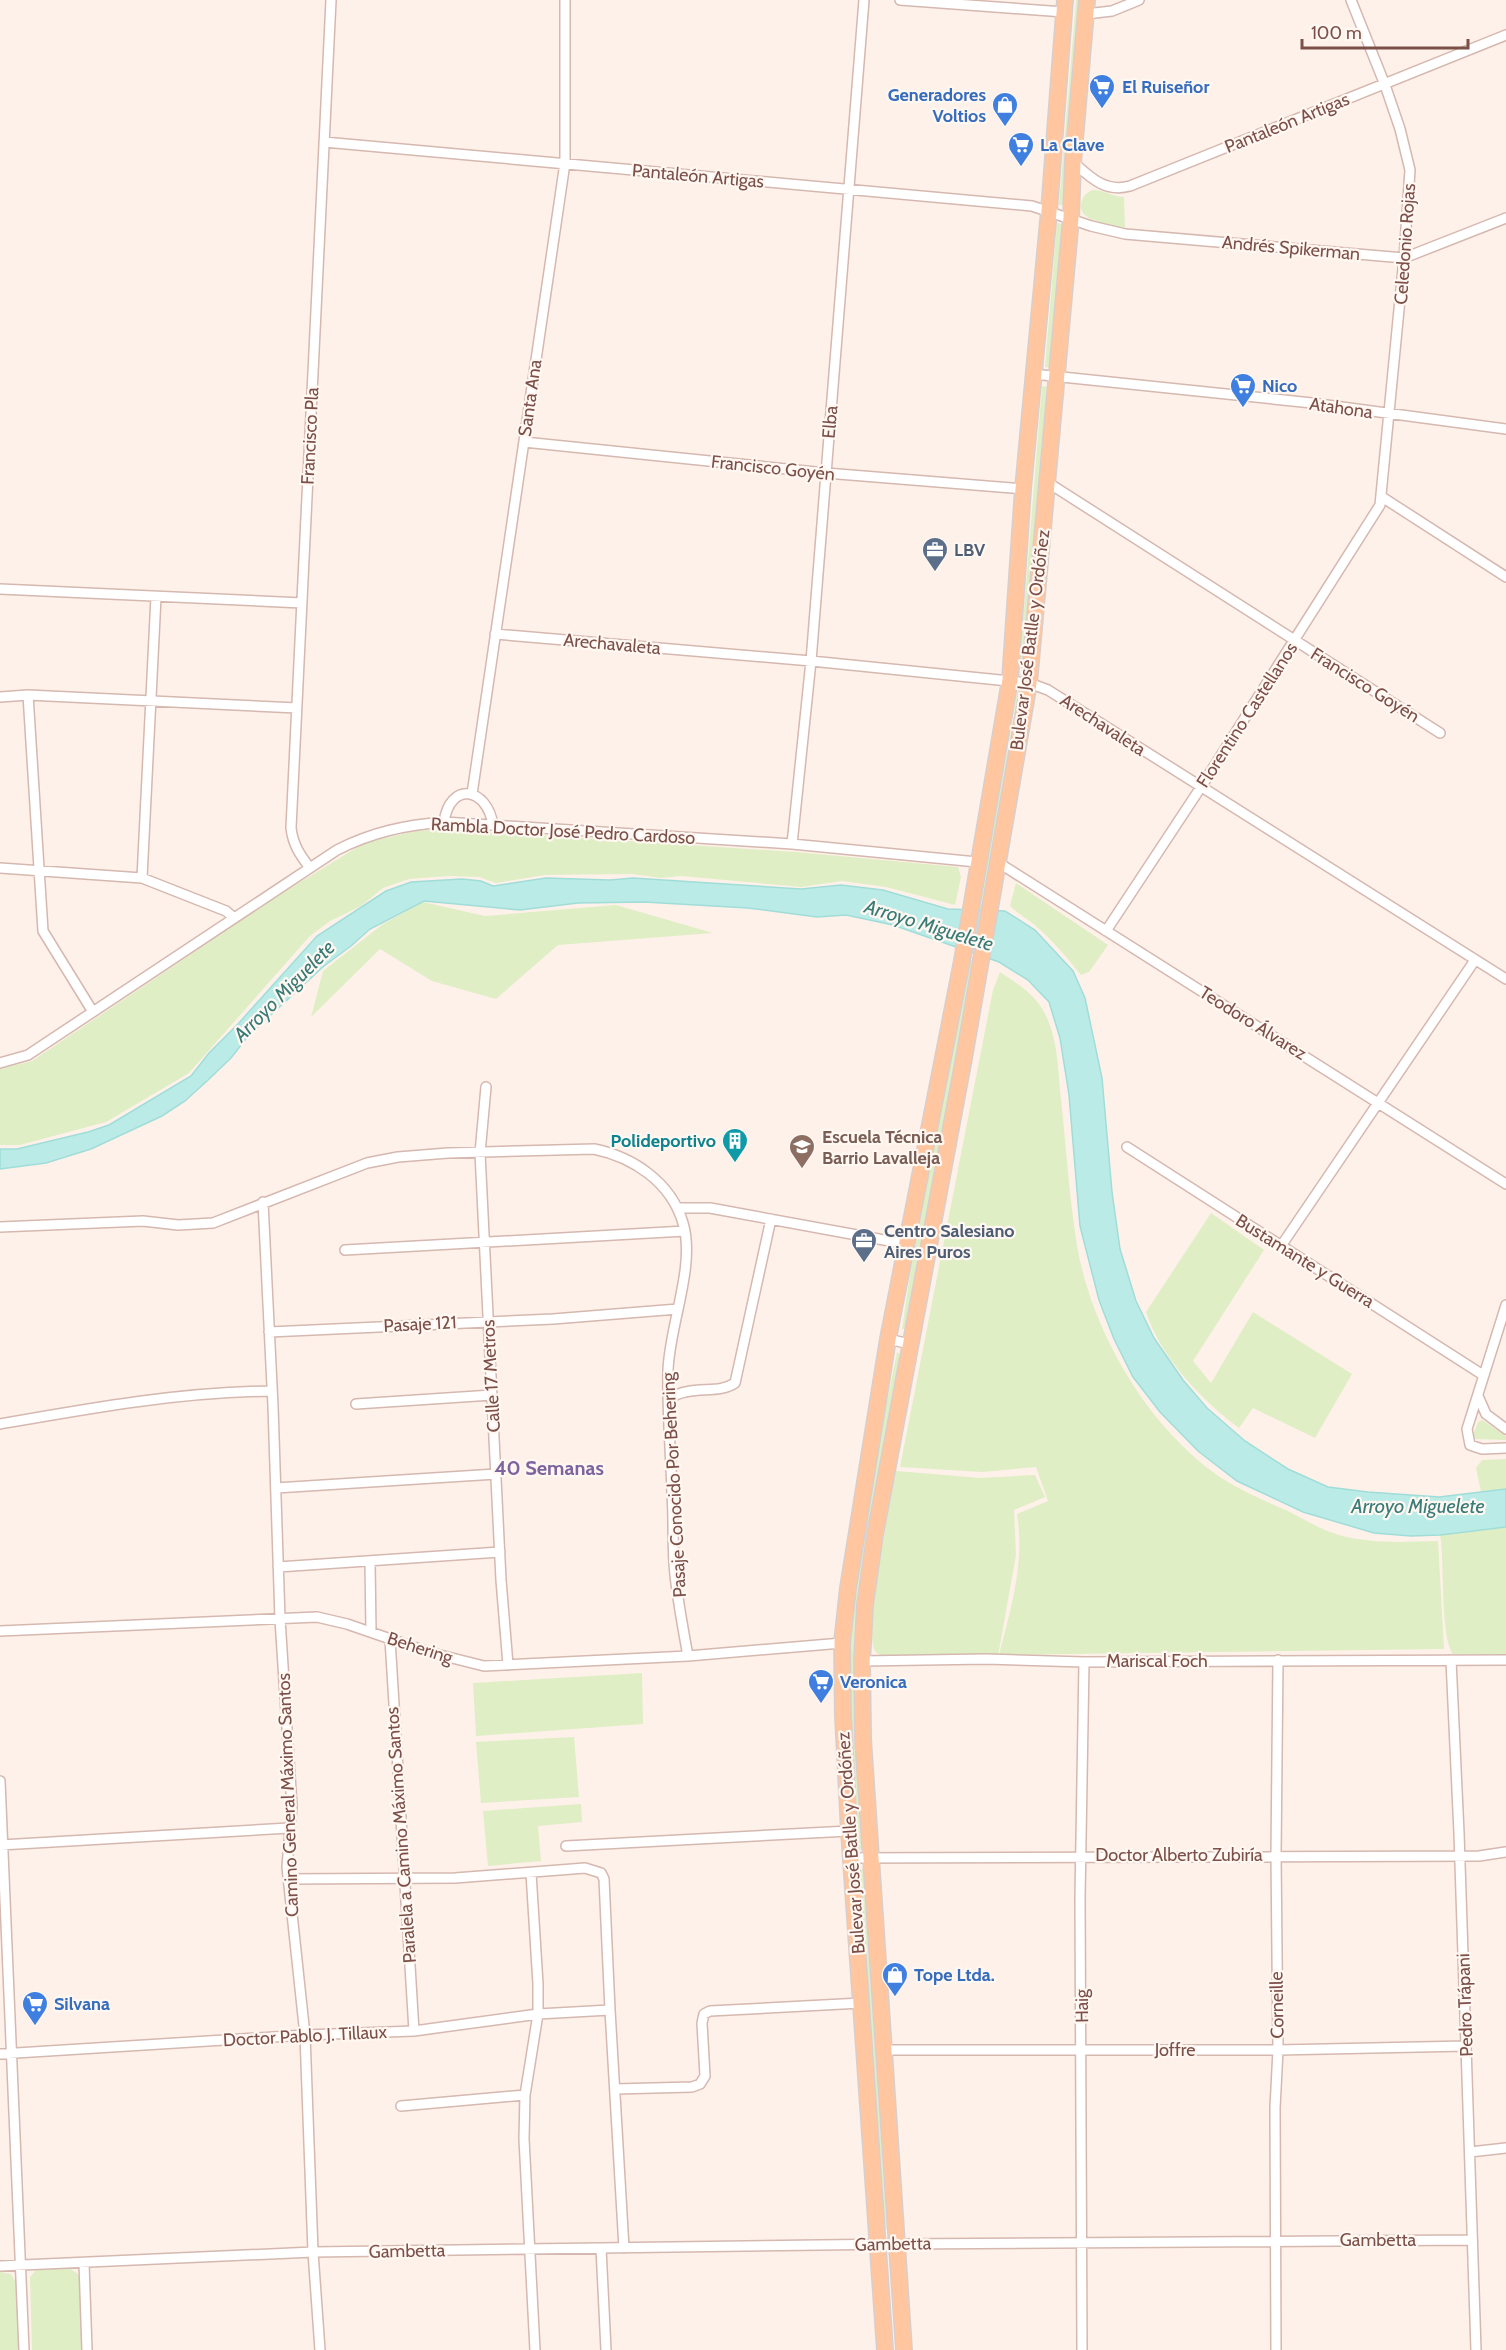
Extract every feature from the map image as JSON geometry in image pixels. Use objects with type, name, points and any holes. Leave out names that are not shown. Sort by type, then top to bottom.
[{"type":"main road","name":"Bulevar José Batlle y Ordóñez","points":[[885,2350],[849,1831],[842,1643],[848,1588],[888,1340],[962,961],[977,862],[1010,680],[1023,489],[1049,211],[1065,6]]},
{"type":"main road","name":"Bulevar José Batlle y Ordóñez","points":[[904,2350],[863,1739],[862,1661],[866,1605],[875,1536],[999,863],[1029,683],[1071,218],[1073,162],[1087,7]]},
{"type":"street","name":"Francisco Pla","points":[[310,868],[298,851],[291,828],[331,0]]},
{"type":"street","name":"Santa Ana","points":[[472,794],[565,163],[565,0]]},
{"type":"street","name":"Elba","points":[[792,844],[811,661],[864,0]]},
{"type":"street","points":[[900,0],[1065,6]]},
{"type":"street","points":[[1087,7],[1112,10],[1139,0]]},
{"type":"street","name":"Celedonio Rojas","points":[[1351,0],[1385,84],[1400,129],[1410,170],[1382,497]]},
{"type":"street","name":"Pantaleón Artigas","points":[[1073,162],[1089,177],[1107,187],[1121,189],[1506,35]]},
{"type":"street","name":"Pantaleón Artigas","points":[[324,142],[1032,206],[1071,218]]},
{"type":"street","name":"Andrés Spikerman","points":[[1071,218],[1091,226],[1133,235],[1404,258],[1506,218]]},
{"type":"street","name":"Atahona","points":[[1033,374],[1312,403],[1506,429]]},
{"type":"street","name":"Francisco Goyén","points":[[524,442],[826,473],[1023,489]]},
{"type":"street","name":"Francisco Goyén","points":[[1047,483],[1440,733]]},
{"type":"street","points":[[1382,497],[1506,577]]},
{"type":"street","name":"Florentino Castellanos","points":[[1106,931],[1295,641],[1380,505],[1382,497]]},
{"type":"street","points":[[0,589],[302,603]]},
{"type":"street","points":[[142,879],[156,597]]},
{"type":"street","name":"Arechavaleta","points":[[495,634],[811,661],[1029,683],[1048,690],[1506,979]]},
{"type":"street","points":[[28,695],[43,931],[93,1012]]},
{"type":"street","points":[[0,697],[28,695],[297,708]]},
{"type":"street","points":[[444,822],[446,812],[456,798],[472,794],[486,804],[491,812],[493,825]]},
{"type":"street","name":"Rambla Doctor José Pedro Cardoso","points":[[0,1063],[28,1055],[337,850],[376,833],[417,824],[444,822],[792,844],[977,862]]},
{"type":"street","name":"Teodoro Álvarez","points":[[999,863],[1506,1184]]},
{"type":"street","points":[[0,868],[142,879],[226,912],[233,917]]},
{"type":"street","points":[[1281,1246],[1475,960]]},
{"type":"street","name":"Calle 17 Metros","points":[[486,1087],[480,1153],[500,1552],[508,1665]]},
{"type":"street","name":"Bustamante y Guerra","points":[[1127,1147],[1483,1375]]},
{"type":"street","name":"Pasaje Conocido Por Behering","points":[[0,1227],[143,1221],[178,1225],[213,1223],[367,1163],[398,1157],[594,1149],[614,1154],[640,1167],[667,1191],[677,1208],[685,1231],[685,1269],[668,1376],[668,1399],[675,1574],[688,1656]]},
{"type":"street","name":"Camino General Máximo Santos","points":[[263,1202],[280,1619],[292,1806],[288,1879],[305,2035],[313,2252],[320,2350]]},
{"type":"street","points":[[677,1208],[710,1208],[906,1244]]},
{"type":"street","points":[[668,1399],[688,1390],[722,1388],[735,1383],[771,1219]]},
{"type":"street","points":[[345,1250],[685,1231]]},
{"type":"street","points":[[1506,1305],[1467,1429],[1470,1445],[1482,1449],[1506,1448]]},
{"type":"street","name":"Pasaje 121","points":[[269,1332],[553,1319],[678,1309]]},
{"type":"street","points":[[888,1340],[910,1344]]},
{"type":"street","points":[[668,1376],[679,1387],[688,1390]]},
{"type":"street","points":[[0,1424],[98,1406],[189,1395],[272,1390]]},
{"type":"street","points":[[356,1404],[492,1395]]},
{"type":"street","points":[[1478,1396],[1486,1414],[1506,1429]]},
{"type":"street","points":[[276,1488],[496,1474]]},
{"type":"street","points":[[278,1567],[500,1552]]},
{"type":"street","points":[[370,1562],[370,1632]]},
{"type":"street","name":"Behering","points":[[0,1631],[317,1617],[484,1666],[688,1656],[842,1643]]},
{"type":"street","name":"Paralela a Camino Máximo Santos","points":[[390,1639],[414,2031]]},
{"type":"street","name":"Mariscal Foch","points":[[862,1661],[1506,1659]]},
{"type":"street","name":"Corneille","points":[[1276,2350],[1278,1660]]},
{"type":"street","name":"Pedro Trápani","points":[[1451,1660],[1460,1856],[1476,2350]]},
{"type":"street","name":"Haig","points":[[1082,2350],[1084,1662]]},
{"type":"street","points":[[0,1781],[24,2350]]},
{"type":"street","points":[[2,1845],[289,1828]]},
{"type":"street","points":[[566,1846],[849,1831]]},
{"type":"street","name":"Doctor Alberto Zubiría","points":[[852,1858],[1460,1856],[1506,1852]]},
{"type":"street","points":[[288,1879],[404,1879],[585,1868],[601,1873],[604,1879],[609,2010],[624,2248]]},
{"type":"street","points":[[531,1873],[538,2014],[525,2095],[524,2156],[535,2350]]},
{"type":"street","points":[[615,2089],[692,2087],[700,2084],[705,2076],[702,2023],[704,2014],[710,2011],[861,2003]]},
{"type":"street","name":"Doctor Pablo J. Tillaux","points":[[0,2054],[305,2035],[414,2031],[538,2014],[609,2010]]},
{"type":"street","name":"Joffre","points":[[883,2050],[1278,2050],[1466,2046]]},
{"type":"street","points":[[401,2106],[525,2095]]},
{"type":"street","points":[[1470,2152],[1506,2148]]},
{"type":"street","name":"Gambetta","points":[[0,2266],[313,2252],[878,2244],[1472,2240]]},
{"type":"street","points":[[601,2248],[606,2350]]},
{"type":"street","points":[[84,2263],[87,2350]]},
{"type":"green space","points":[[1076,0],[1081,0],[1064,205],[1059,205]]},
{"type":"green space","points":[[1092,190],[1124,197],[1125,228],[1097,222],[1085,215],[1081,202]]},
{"type":"green space","points":[[1057,223],[1062,224],[1050,368],[1045,367]]},
{"type":"green space","points":[[1042,386],[1047,387],[1025,660],[1020,659]]},
{"type":"green space","points":[[1018,687],[1022,688],[983,916],[977,915]]},
{"type":"green space","points":[[446,829],[796,852],[958,867],[961,877],[955,905],[886,887],[842,881],[801,887],[632,874],[545,875],[496,883],[479,877],[449,876],[409,879],[383,888],[361,906],[330,921],[309,937],[189,1073],[106,1122],[20,1145],[0,1145],[0,1069],[32,1061],[284,892],[356,848],[372,841],[416,831]]},
{"type":"green space","points":[[1016,883],[1108,945],[1089,972],[1081,975],[1045,934],[1010,906]]},
{"type":"green space","points":[[423,902],[485,916],[616,905],[713,933],[558,945],[496,999],[432,981],[380,949],[311,1017],[323,971],[383,924]]},
{"type":"green space","points":[[970,960],[974,961],[905,1329],[902,1329],[910,1274]]},
{"type":"green space","points":[[1000,972],[1032,997],[1041,1007],[1051,1028],[1058,1064],[1076,1239],[1083,1272],[1093,1306],[1124,1371],[1166,1429],[1191,1454],[1217,1475],[1243,1490],[1339,1535],[1388,1542],[1438,1541],[1444,1649],[999,1655],[1016,1585],[1019,1550],[1017,1514],[1048,1501],[1036,1467],[982,1472],[900,1467],[993,990]]},
{"type":"green space","points":[[1211,1213],[1264,1250],[1193,1361],[1211,1383],[1253,1312],[1352,1374],[1315,1438],[1253,1408],[1239,1428],[1197,1391],[1172,1361],[1152,1329],[1146,1312]]},
{"type":"green space","points":[[897,1352],[900,1354],[868,1537],[856,1712],[863,1848],[859,1850],[857,1848],[850,1719],[851,1638],[855,1586],[873,1471]]},
{"type":"green space","points":[[1482,1420],[1506,1436],[1506,1440],[1475,1439],[1473,1435],[1478,1422]]},
{"type":"green space","points":[[1506,1459],[1506,1489],[1481,1492],[1476,1468],[1482,1460]]},
{"type":"green space","points":[[896,1471],[981,1478],[1035,1475],[1045,1497],[1014,1510],[1016,1555],[998,1656],[885,1656],[875,1651],[872,1637],[873,1617],[884,1534]]},
{"type":"green space","points":[[1506,1527],[1506,1654],[1453,1654],[1446,1632],[1440,1535]]},
{"type":"green space","points":[[642,1673],[643,1724],[476,1736],[473,1683]]},
{"type":"green space","points":[[574,1737],[579,1797],[481,1803],[476,1742]]},
{"type":"green space","points":[[581,1804],[582,1822],[538,1826],[541,1861],[488,1866],[483,1811]]},
{"type":"green space","points":[[863,1869],[887,2229],[885,2230],[859,1870]]},
{"type":"green space","points":[[69,2268],[78,2274],[80,2281],[82,2350],[32,2350],[30,2277],[36,2270]]},
{"type":"green space","points":[[0,2272],[11,2274],[16,2283],[19,2350],[0,2350]]},
{"type":"water","name":"Arroyo Miguelete","points":[[546,878],[610,880],[633,878],[801,889],[841,885],[883,890],[948,909],[1005,911],[1035,930],[1073,971],[1085,998],[1102,1078],[1112,1192],[1120,1249],[1136,1301],[1154,1338],[1183,1380],[1207,1408],[1245,1441],[1288,1469],[1328,1487],[1368,1492],[1439,1497],[1506,1489],[1506,1527],[1440,1535],[1411,1536],[1374,1533],[1303,1512],[1237,1481],[1198,1451],[1160,1412],[1133,1377],[1114,1339],[1099,1300],[1080,1226],[1069,1095],[1060,1038],[1049,1002],[1028,980],[999,962],[893,925],[846,915],[817,917],[748,908],[644,902],[578,903],[520,910],[424,901],[370,929],[324,966],[249,1035],[231,1058],[207,1081],[185,1101],[162,1116],[91,1149],[46,1163],[0,1169],[0,1149],[17,1149],[109,1125],[191,1076],[209,1053],[317,936],[386,891],[411,882],[462,879],[481,881],[493,886]]},
{"type":"place","name":"El Ruiseñor","points":[[1102,110]]},
{"type":"place","name":"Generadores Voltios","points":[[1005,128]]},
{"type":"place","name":"La Clave","points":[[1021,168]]},
{"type":"place","name":"Nico","points":[[1243,409]]},
{"type":"place","name":"LBV","points":[[935,573]]},
{"type":"place","name":"Polideportivo","points":[[735,1164]]},
{"type":"place","name":"Escuela Técnica Barrio Lavalleja","points":[[802,1170]]},
{"type":"place","name":"Centro Salesiano Aires Puros","points":[[864,1264]]},
{"type":"place","name":"Veronica","points":[[821,1705]]},
{"type":"place","name":"Tope Ltda.","points":[[895,1998]]},
{"type":"place","name":"Silvana","points":[[35,2027]]},
{"type":"district","name":"40 Semanas","points":[[549,1468]]}]
